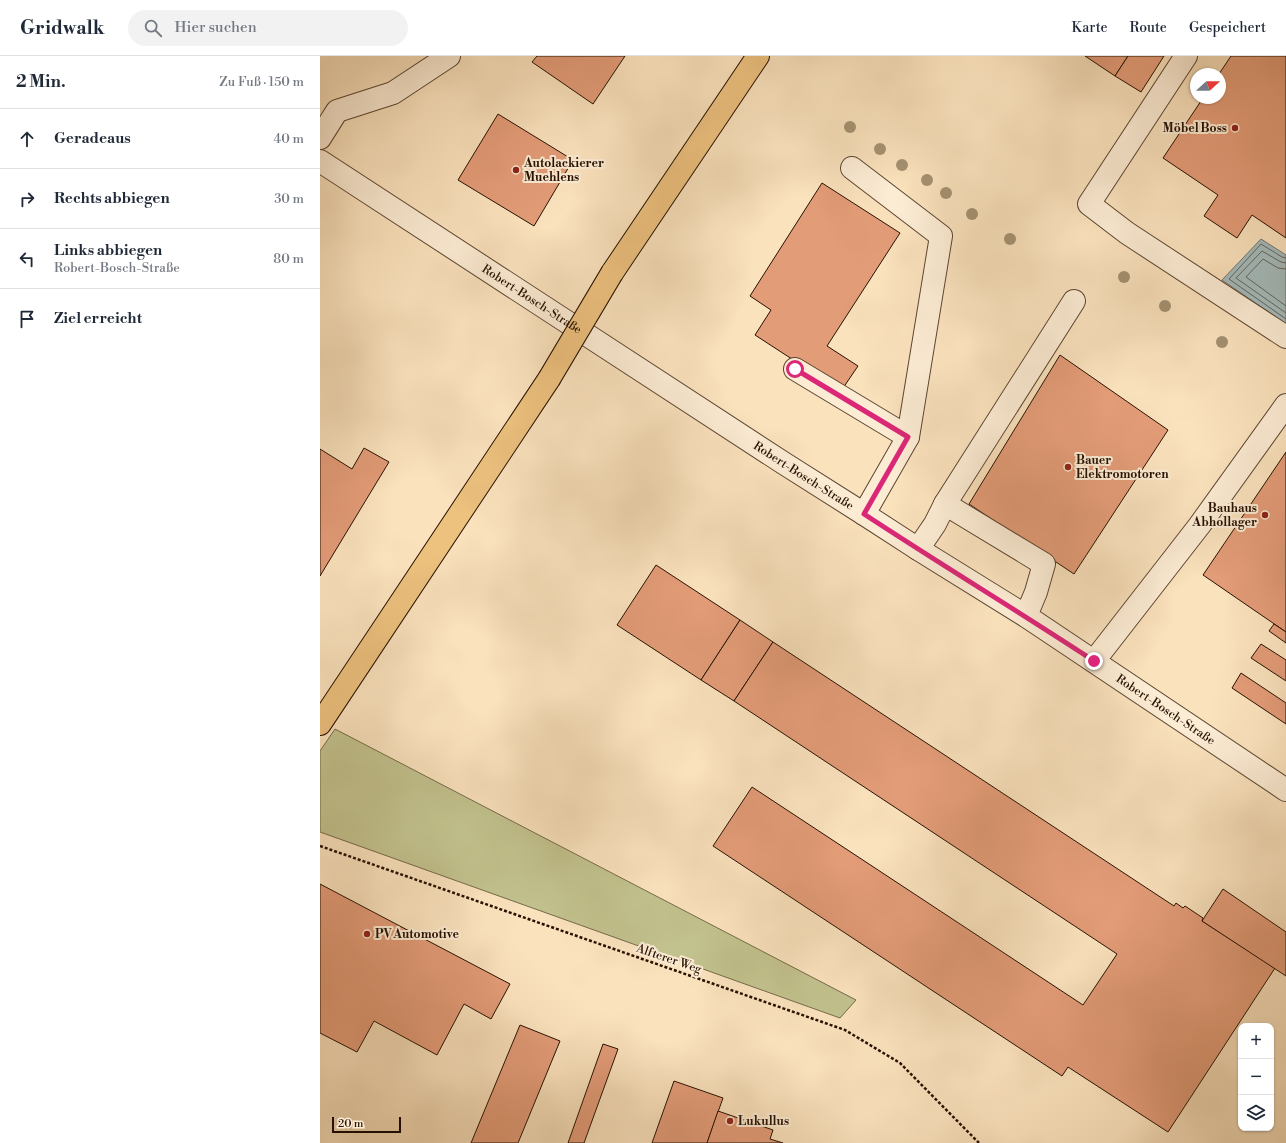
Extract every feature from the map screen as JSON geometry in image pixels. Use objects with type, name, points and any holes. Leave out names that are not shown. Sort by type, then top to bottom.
[{"type":"main road","points":[[320,724],[549,379],[612,273],[758,56]]},
{"type":"street","points":[[320,138],[337,111],[393,93],[449,56]]},
{"type":"street","points":[[1186,56],[1089,204],[1127,232],[1286,337]]},
{"type":"street","name":"Robert-Bosch-Straße","points":[[320,161],[785,464],[1026,616],[1286,790]]},
{"type":"street","points":[[852,168],[941,236],[908,437],[864,514]]},
{"type":"street","points":[[918,549],[1074,301]]},
{"type":"street","points":[[795,369],[908,437]]},
{"type":"street","points":[[1094,661],[1199,526],[1286,405]]},
{"type":"street","points":[[945,504],[1044,564],[1036,592],[1026,616]]},
{"type":"path","name":"Alfterer Weg","points":[[320,846],[845,1030],[900,1063],[979,1143]]},
{"type":"green space","points":[[335,729],[856,1000],[840,1018],[320,832],[320,751]]},
{"type":"water","points":[[1261,239],[1286,255],[1286,324],[1222,280]]},
{"type":"building","points":[[537,56],[625,56],[593,104],[532,62]]},
{"type":"building","points":[[1085,56],[1128,56],[1115,76]]},
{"type":"building","points":[[1128,56],[1164,56],[1141,92],[1115,76]]},
{"type":"building","name":"Möbel Boss","points":[[1231,56],[1286,56],[1286,238],[1252,215],[1237,238],[1204,216],[1218,195],[1163,158],[1199,104],[1226,104],[1226,68],[1223,68]]},
{"type":"building","name":"Autolackierer Muehlens","points":[[498,114],[573,160],[534,226],[458,180]]},
{"type":"building","points":[[822,183],[900,233],[827,346],[858,366],[841,391],[755,335],[771,310],[750,296]]},
{"type":"building","name":"Bauer Elektromotoren","points":[[1060,355],[1168,430],[1074,574],[969,504]]},
{"type":"building","points":[[364,448],[389,462],[320,576],[320,449],[352,469]]},
{"type":"building","name":"Bauhaus Abhollager","points":[[1286,452],[1286,632],[1203,575]]},
{"type":"building","points":[[656,565],[740,620],[701,680],[617,625]]},
{"type":"building","points":[[740,620],[773,642],[734,701],[701,680]]},
{"type":"building","points":[[1274,624],[1286,632],[1286,643],[1269,631]]},
{"type":"building","points":[[773,642],[1174,906],[1176,903],[1183,908],[1185,906],[1203,918],[1202,921],[1275,968],[1168,1132],[1068,1067],[1062,1076],[713,846],[752,787],[1083,1005],[1117,954],[734,701]]},
{"type":"building","points":[[1261,644],[1286,660],[1286,681],[1251,658]]},
{"type":"building","points":[[1241,673],[1286,703],[1286,724],[1232,688]]},
{"type":"building","name":"PV Automotive","points":[[320,884],[510,984],[491,1019],[464,1004],[437,1055],[374,1021],[357,1052],[320,1033]]},
{"type":"building","points":[[1223,889],[1286,932],[1286,976],[1202,921]]},
{"type":"building","points":[[520,1025],[560,1041],[518,1143],[471,1143]]},
{"type":"building","points":[[603,1044],[618,1049],[584,1143],[568,1143]]},
{"type":"building","points":[[674,1081],[723,1098],[707,1143],[652,1143]]},
{"type":"building","name":"Lukullus","points":[[718,1111],[773,1130],[770,1139],[783,1143],[707,1143]]},
{"type":"place","name":"Möbel Boss","points":[[1235,128]]},
{"type":"place","name":"Autolackierer Muehlens","points":[[516,170]]},
{"type":"place","name":"Bauer Elektromotoren","points":[[1068,467]]},
{"type":"place","name":"Bauhaus Abhollager","points":[[1265,515]]},
{"type":"place","name":"PV Automotive","points":[[367,934]]},
{"type":"place","name":"Lukullus","points":[[730,1121]]},
{"type":"route","points":[[795,369],[908,437],[864,514],[1026,616],[1094,661]]}]
